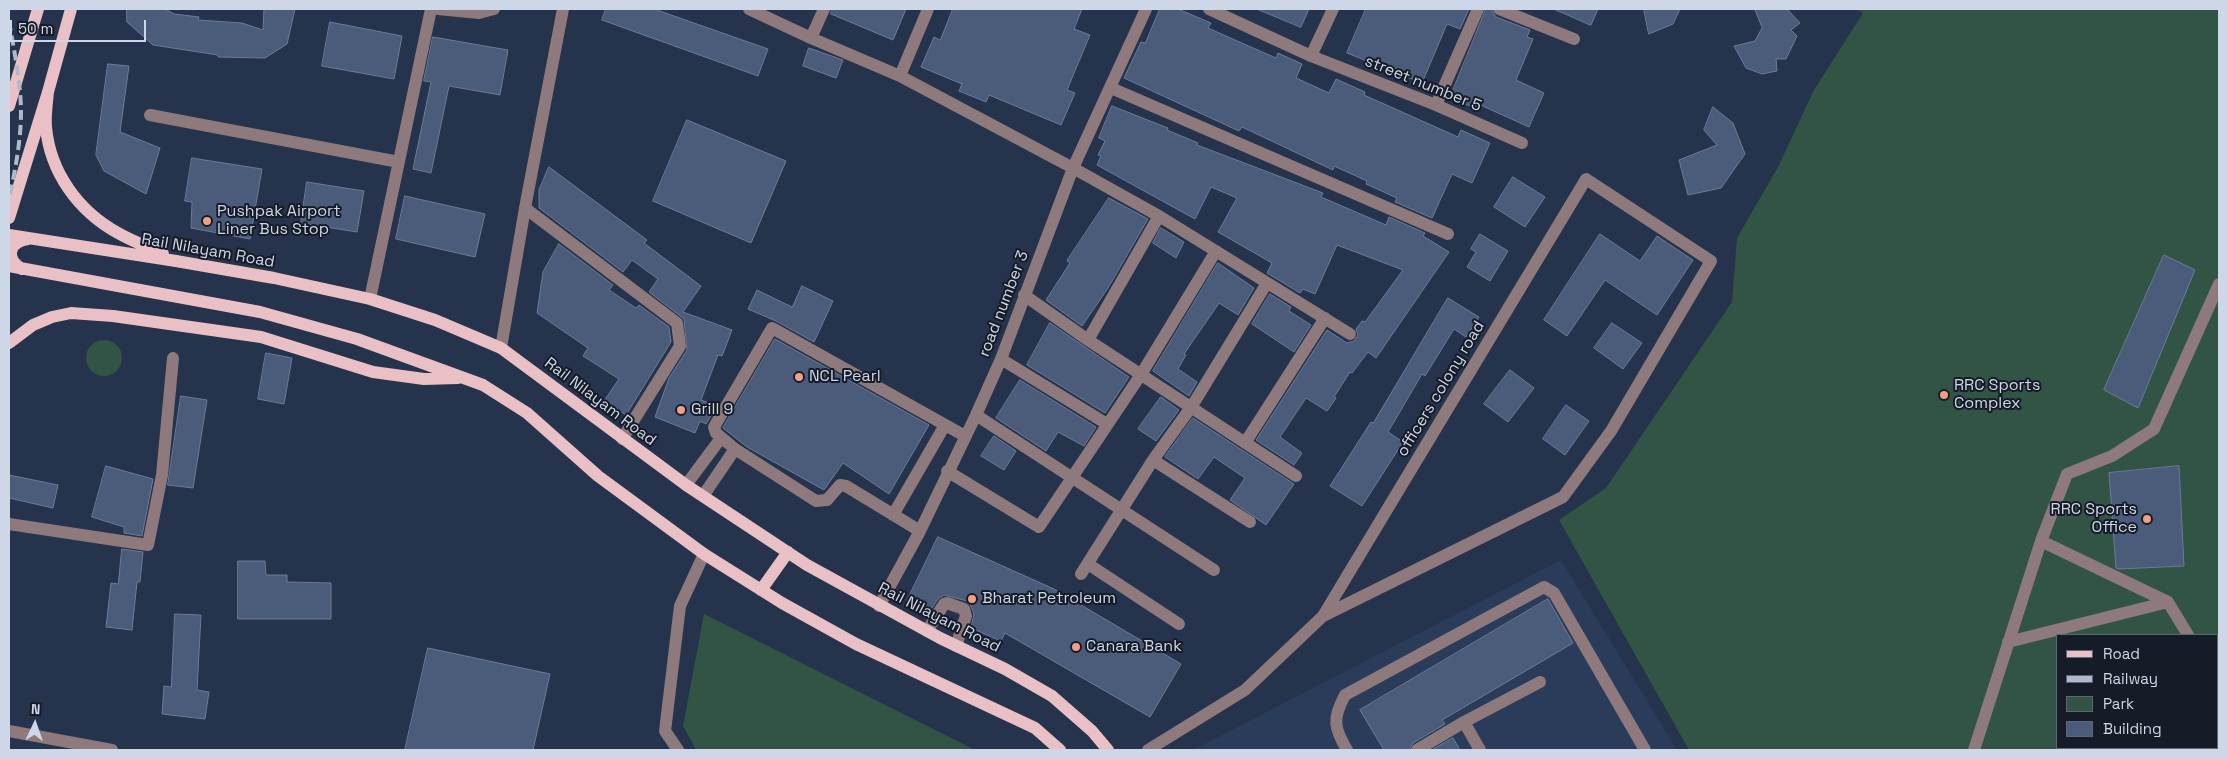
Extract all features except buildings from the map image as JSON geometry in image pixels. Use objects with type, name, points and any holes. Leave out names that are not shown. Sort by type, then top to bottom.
[{"type":"main road","points":[[9,106],[38,9]]},
{"type":"main road","points":[[9,218],[48,92],[71,9]]},
{"type":"main road","points":[[48,92],[46,126],[51,159],[69,190],[87,211],[117,233],[176,261]]},
{"type":"main road","name":"Rail Nilayam Road","points":[[9,235],[274,278],[370,299],[435,320],[501,348],[686,485],[788,552],[879,606],[1005,669],[1052,696],[1092,732],[1108,750]]},
{"type":"main road","points":[[22,269],[14,264],[11,256],[12,247],[19,240],[28,239]]},
{"type":"main road","points":[[9,266],[260,312],[357,339],[483,385],[527,413],[598,476],[704,554],[761,590],[856,644],[1035,728],[1060,750]]},
{"type":"main road","points":[[9,343],[33,325],[52,317],[71,313],[113,316],[261,337],[373,372],[424,379],[466,378]]},
{"type":"main road","points":[[761,590],[788,552]]},
{"type":"street","points":[[370,299],[431,9]]},
{"type":"street","points":[[438,9],[479,13],[494,9]]},
{"type":"street","points":[[501,348],[524,208],[563,9]]},
{"type":"street","points":[[749,9],[900,76],[1074,168],[1159,216],[1350,334]]},
{"type":"street","points":[[811,38],[824,9]]},
{"type":"street","points":[[900,76],[928,9]]},
{"type":"street","name":"road number 3","points":[[879,606],[920,530],[947,471],[976,415],[1001,359],[1074,168],[1146,9]]},
{"type":"street","name":"street number 5","points":[[1209,9],[1311,56],[1436,105],[1522,143]]},
{"type":"street","points":[[1311,56],[1333,9]]},
{"type":"street","points":[[1436,105],[1478,9]]},
{"type":"street","points":[[1499,9],[1574,39]]},
{"type":"street","points":[[1111,88],[1448,234]]},
{"type":"street","points":[[150,115],[399,162]]},
{"type":"street","name":"officers colony road","points":[[1586,179],[1711,261],[1611,431],[1563,497],[1323,616],[1586,179]]},
{"type":"street","points":[[524,208],[676,323],[680,346],[622,439]]},
{"type":"street","points":[[1088,340],[1159,216]]},
{"type":"street","points":[[947,471],[1039,527],[1142,373],[1216,251]]},
{"type":"street","points":[[1179,624],[1084,569],[1154,460],[1192,406],[1267,283]]},
{"type":"street","points":[[1974,750],[2041,540],[2067,474],[2112,456],[2154,429],[2219,284]]},
{"type":"street","points":[[1024,295],[1088,340],[1142,373],[1296,476]]},
{"type":"street","points":[[1245,443],[1325,318]]},
{"type":"street","points":[[920,530],[846,486],[840,486],[827,500],[816,500],[735,449],[716,433],[714,427],[772,328],[965,436]]},
{"type":"street","points":[[9,524],[148,545],[162,475],[173,358]]},
{"type":"street","points":[[1001,359],[1107,424]]},
{"type":"street","points":[[976,415],[1214,570]]},
{"type":"street","points":[[893,515],[945,425]]},
{"type":"street","points":[[686,485],[721,438]]},
{"type":"street","points":[[703,496],[735,449]]},
{"type":"street","points":[[1154,460],[1250,522]]},
{"type":"street","points":[[2041,540],[2168,602],[2187,634]]},
{"type":"street","points":[[678,750],[665,731],[680,606],[704,554]]},
{"type":"street","points":[[1347,750],[1335,731],[1336,710],[1345,695],[1544,587],[1554,593],[1645,750]]},
{"type":"street","points":[[2008,642],[2168,602]]},
{"type":"street","points":[[926,631],[944,604],[947,603],[964,609],[966,616],[956,646]]},
{"type":"street","points":[[1148,750],[1245,690],[1323,616]]},
{"type":"street","points":[[1417,750],[1464,722],[1540,682]]},
{"type":"street","points":[[1464,722],[1480,750]]},
{"type":"street","points":[[9,731],[112,750]]},
{"type":"shaded area","points":[[1561,560],[1677,750],[1193,750]]},
{"type":"green space","name":"RRC Sports Complex","points":[[1856,9],[2219,9],[2219,750],[1689,750],[1559,520],[1606,488],[1732,302],[1737,238],[1778,167],[1814,90],[1863,13]]},
{"type":"green space","points":[[104,340],[111,341],[117,345],[121,351],[121,365],[117,371],[111,375],[104,376],[97,375],[91,371],[87,365],[86,358],[87,351],[91,345],[97,341]]},
{"type":"green space","points":[[704,614],[975,750],[696,750],[683,726]]},
{"type":"railway","points":[[9,21],[21,101],[20,134],[9,198]]},
{"type":"place","name":"Pushpak Airport Liner Bus Stop","points":[[207,221]]},
{"type":"place","name":"NCL Pearl","points":[[799,377]]},
{"type":"place","name":"RRC Sports Complex","points":[[1944,395]]},
{"type":"place","name":"Grill 9","points":[[681,410]]},
{"type":"place","name":"RRC Sports Office","points":[[2147,519]]},
{"type":"place","name":"Bharat Petroleum","points":[[972,599]]},
{"type":"place","name":"Canara Bank","points":[[1076,647]]}]
